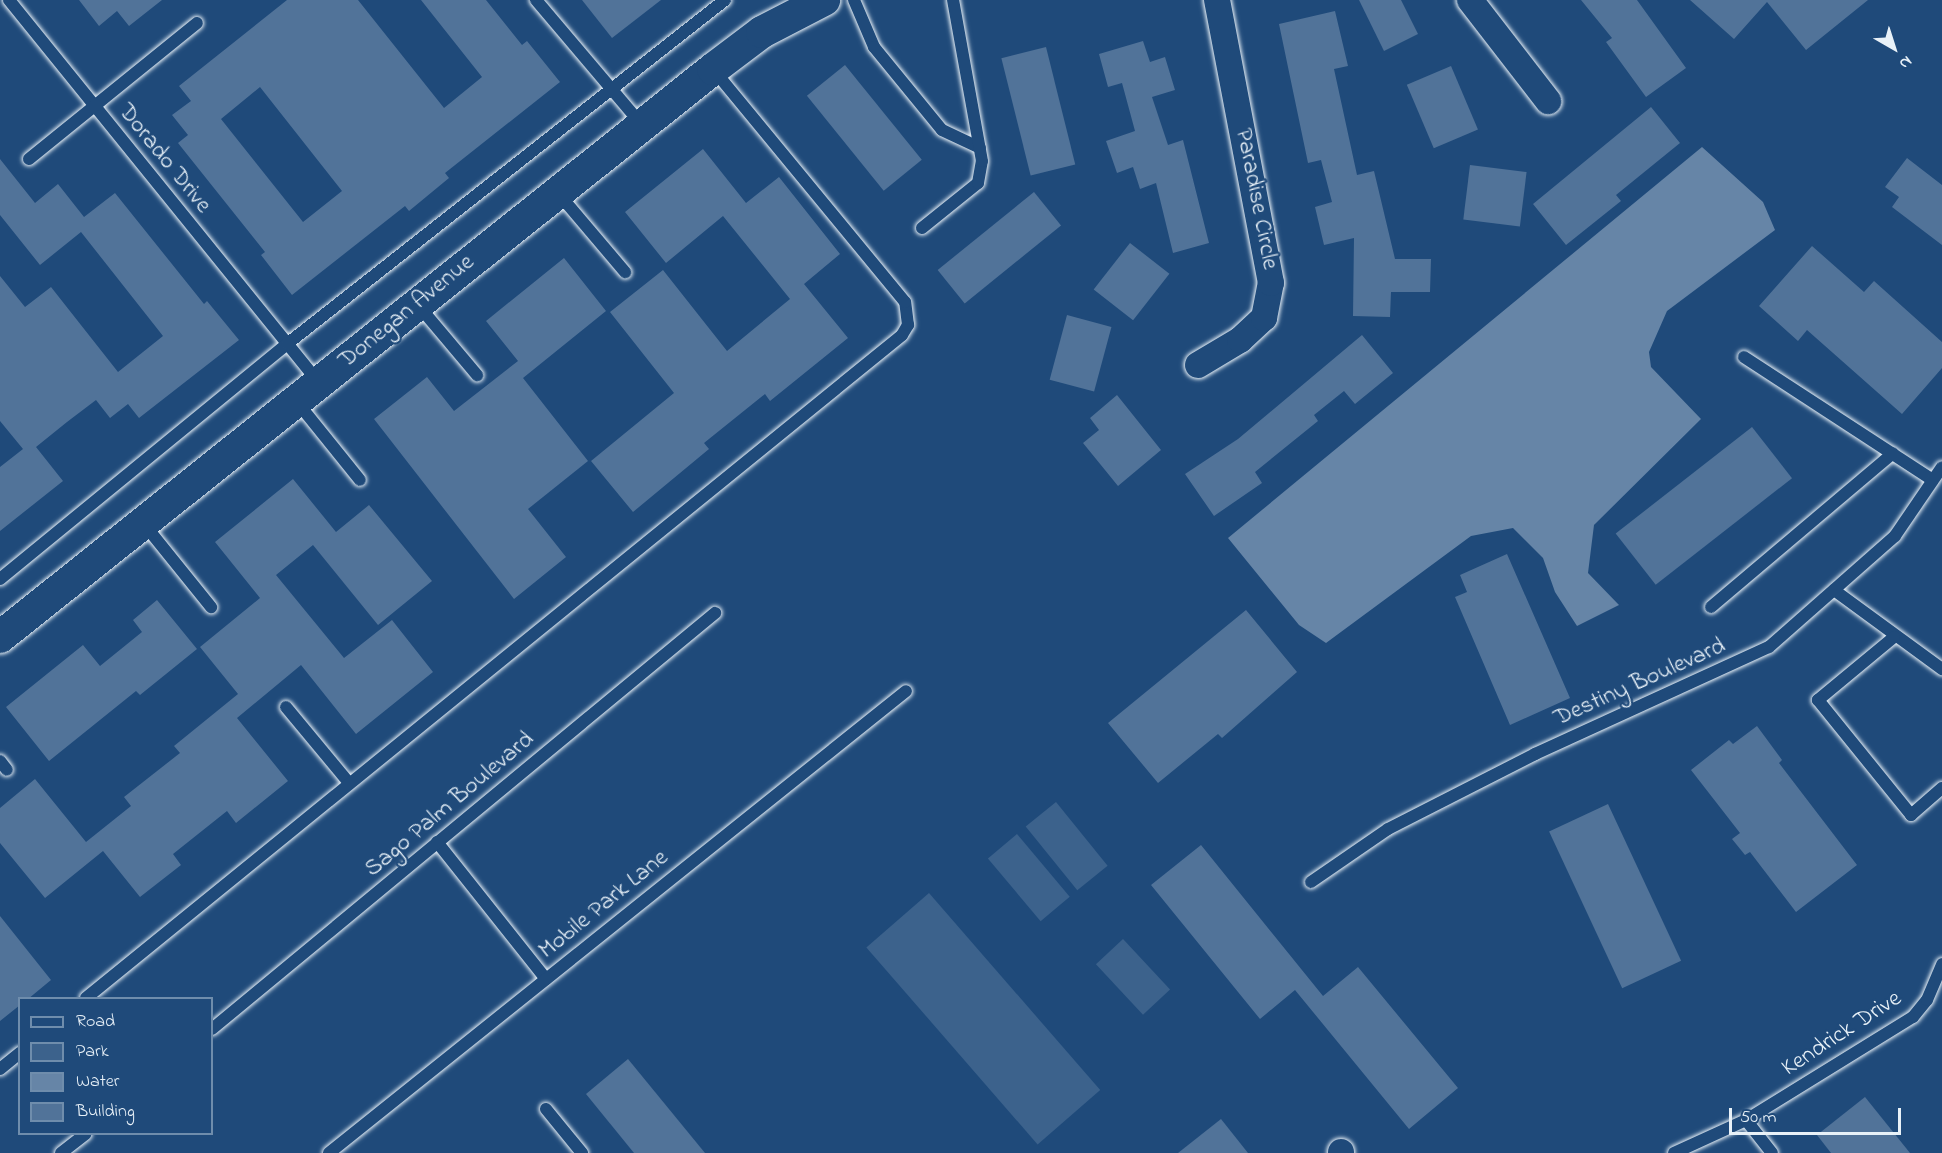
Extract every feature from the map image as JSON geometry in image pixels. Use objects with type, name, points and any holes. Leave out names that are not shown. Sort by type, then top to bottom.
[{"type":"street","name":"Donegan Avenue","points":[[0,637],[641,124],[762,32],[824,0]]},
{"type":"street","name":"Paradise Circle","points":[[1198,365],[1240,340],[1264,318],[1271,283],[1217,0]]},
{"type":"street","points":[[1470,0],[1548,100]]},
{"type":"lane","name":"Dorado Drive","points":[[9,0],[287,344],[308,392],[360,480]]},
{"type":"lane","points":[[536,0],[641,124]]},
{"type":"lane","points":[[0,579],[287,344],[610,87],[725,0]]},
{"type":"lane","points":[[854,0],[874,47],[942,130],[980,148]]},
{"type":"lane","points":[[922,228],[978,183],[982,161],[953,0]]},
{"type":"lane","points":[[29,159],[197,23]]},
{"type":"lane","points":[[88,997],[903,335],[908,325],[905,302],[713,69]]},
{"type":"lane","points":[[557,192],[625,272]]},
{"type":"lane","points":[[417,304],[477,375]]},
{"type":"lane","points":[[1744,357],[1933,480]]},
{"type":"lane","points":[[1711,608],[1893,453]]},
{"type":"lane","name":"Destiny Boulevard","points":[[1311,882],[1388,830],[1535,753],[1769,648],[1895,536],[1942,467]]},
{"type":"lane","points":[[143,523],[211,607]]},
{"type":"lane","points":[[1834,590],[1894,637],[1942,669]]},
{"type":"lane","name":"Sago Palm Boulevard","points":[[213,1028],[715,613]]},
{"type":"lane","points":[[1894,637],[1818,700],[1911,815],[1942,788]]},
{"type":"lane","name":"Mobile Park Lane","points":[[329,1153],[906,691]]},
{"type":"lane","points":[[286,707],[349,783]]},
{"type":"lane","points":[[437,842],[546,979]]},
{"type":"lane","name":"Kendrick Drive","points":[[1674,1153],[1746,1120],[1913,1017],[1927,1000],[1942,964]]},
{"type":"lane","points":[[0,1069],[18,1055]]},
{"type":"lane","points":[[546,1109],[582,1153]]},
{"type":"lane","points":[[1746,1120],[1772,1153]]},
{"type":"lane","points":[[61,1153],[84,1135]]},
{"type":"green space","points":[[1056,802],[1108,866],[1077,890],[1026,827]]},
{"type":"green space","points":[[1017,834],[1070,897],[1041,921],[988,858]]},
{"type":"green space","points":[[929,893],[1100,1090],[1038,1144],[866,947]]},
{"type":"green space","points":[[1123,939],[1170,989],[1143,1015],[1096,964]]},
{"type":"water","points":[[1702,147],[1763,202],[1775,230],[1667,311],[1649,352],[1651,367],[1701,419],[1594,525],[1588,573],[1619,605],[1577,626],[1555,592],[1543,558],[1513,528],[1471,536],[1326,643],[1299,625],[1228,538]]},
{"type":"building","points":[[79,0],[162,0],[129,26],[117,11],[99,26]]},
{"type":"building","points":[[287,0],[358,0],[444,108],[482,77],[421,0],[486,0],[522,45],[527,41],[560,82],[445,173],[449,178],[409,211],[405,206],[292,295],[261,255],[265,252],[178,143],[188,135],[172,115],[191,101],[179,86]],"holes":[[[260,87],[342,191],[303,222],[221,119]]]},
{"type":"building","points":[[582,0],[661,0],[612,38]]},
{"type":"building","points":[[1359,0],[1401,0],[1418,34],[1384,51]]},
{"type":"building","points":[[1581,0],[1637,0],[1686,68],[1646,97],[1606,42],[1612,38]]},
{"type":"building","points":[[1690,0],[1868,0],[1806,50],[1767,2],[1734,39]]},
{"type":"building","points":[[1335,11],[1348,66],[1334,69],[1357,175],[1374,171],[1395,259],[1431,259],[1430,292],[1391,292],[1390,317],[1353,316],[1354,238],[1324,245],[1315,207],[1332,202],[1321,160],[1308,163],[1279,24]]},
{"type":"building","points":[[1143,41],[1150,62],[1165,57],[1175,90],[1152,97],[1168,145],[1183,140],[1209,243],[1173,253],[1156,183],[1140,189],[1133,167],[1117,173],[1106,141],[1135,131],[1122,83],[1108,87],[1099,54]]},
{"type":"building","points":[[1046,47],[1075,164],[1031,176],[1001,58]]},
{"type":"building","points":[[845,65],[922,160],[884,191],[807,96]]},
{"type":"building","points":[[1451,66],[1478,130],[1434,148],[1407,85]]},
{"type":"building","points":[[1651,107],[1680,143],[1616,195],[1621,201],[1566,245],[1533,204]]},
{"type":"building","points":[[703,149],[746,203],[779,177],[840,254],[804,284],[848,338],[770,401],[765,394],[704,443],[709,449],[633,512],[591,461],[674,393],[610,312],[663,270],[727,351],[790,299],[723,216],[666,263],[625,212]]},
{"type":"building","points":[[1907,158],[1942,185],[1942,245],[1892,207],[1899,197],[1885,187]]},
{"type":"building","points":[[0,159],[35,203],[58,184],[84,217],[115,193],[204,304],[207,301],[239,340],[139,418],[128,404],[110,418],[96,400],[67,422],[36,447],[63,481],[0,531],[0,467],[23,449],[0,421],[0,276],[25,307],[51,287],[118,372],[163,336],[81,232],[40,265],[0,215]]},
{"type":"building","points":[[1470,165],[1527,172],[1520,227],[1463,220]]},
{"type":"building","points":[[1034,192],[1061,225],[965,303],[938,270]]},
{"type":"building","points":[[1130,243],[1169,274],[1133,320],[1094,289]]},
{"type":"building","points":[[1812,246],[1864,292],[1874,281],[1942,342],[1942,368],[1902,414],[1807,330],[1798,341],[1759,306]]},
{"type":"building","points":[[564,258],[606,311],[523,378],[588,461],[528,509],[566,557],[514,599],[374,419],[427,377],[454,411],[518,361],[486,321]]},
{"type":"building","points":[[1067,315],[1111,327],[1094,392],[1050,380]]},
{"type":"building","points":[[1362,335],[1393,373],[1355,404],[1344,391],[1314,415],[1318,421],[1255,472],[1262,483],[1214,516],[1185,474],[1238,439]]},
{"type":"building","points":[[1117,395],[1161,450],[1118,486],[1083,443],[1099,430],[1090,418]]},
{"type":"building","points":[[1752,427],[1792,478],[1656,585],[1616,534]]},
{"type":"building","points":[[293,479],[336,532],[369,505],[432,581],[378,625],[313,545],[276,575],[344,658],[392,620],[433,672],[356,734],[301,665],[237,718],[288,781],[236,823],[227,811],[173,854],[181,865],[140,897],[103,851],[45,898],[0,843],[0,808],[35,779],[86,842],[131,806],[124,797],[180,753],[174,746],[238,694],[200,647],[260,598],[215,542]]},
{"type":"building","points":[[1507,554],[1570,698],[1510,725],[1455,597],[1467,592],[1460,575]]},
{"type":"building","points":[[157,600],[197,649],[140,695],[136,691],[49,761],[6,707],[83,645],[100,666],[142,632],[133,620]]},
{"type":"building","points":[[1246,610],[1297,672],[1222,738],[1218,734],[1158,783],[1108,723]]},
{"type":"building","points":[[1757,726],[1782,760],[1779,763],[1857,865],[1796,912],[1750,852],[1745,855],[1732,839],[1740,833],[1691,770],[1729,740],[1733,744]]},
{"type":"building","points":[[1608,804],[1681,961],[1622,988],[1549,831]]},
{"type":"building","points":[[1201,845],[1323,996],[1358,967],[1458,1088],[1409,1129],[1295,990],[1260,1019],[1151,885]]},
{"type":"building","points":[[0,916],[51,980],[30,997],[18,997],[18,1007],[0,1021]]},
{"type":"building","points":[[628,1059],[705,1153],[634,1153],[586,1094]]},
{"type":"building","points":[[1865,1097],[1910,1153],[1831,1153],[1817,1135]]},
{"type":"building","points":[[1221,1119],[1248,1153],[1178,1153]]}]
